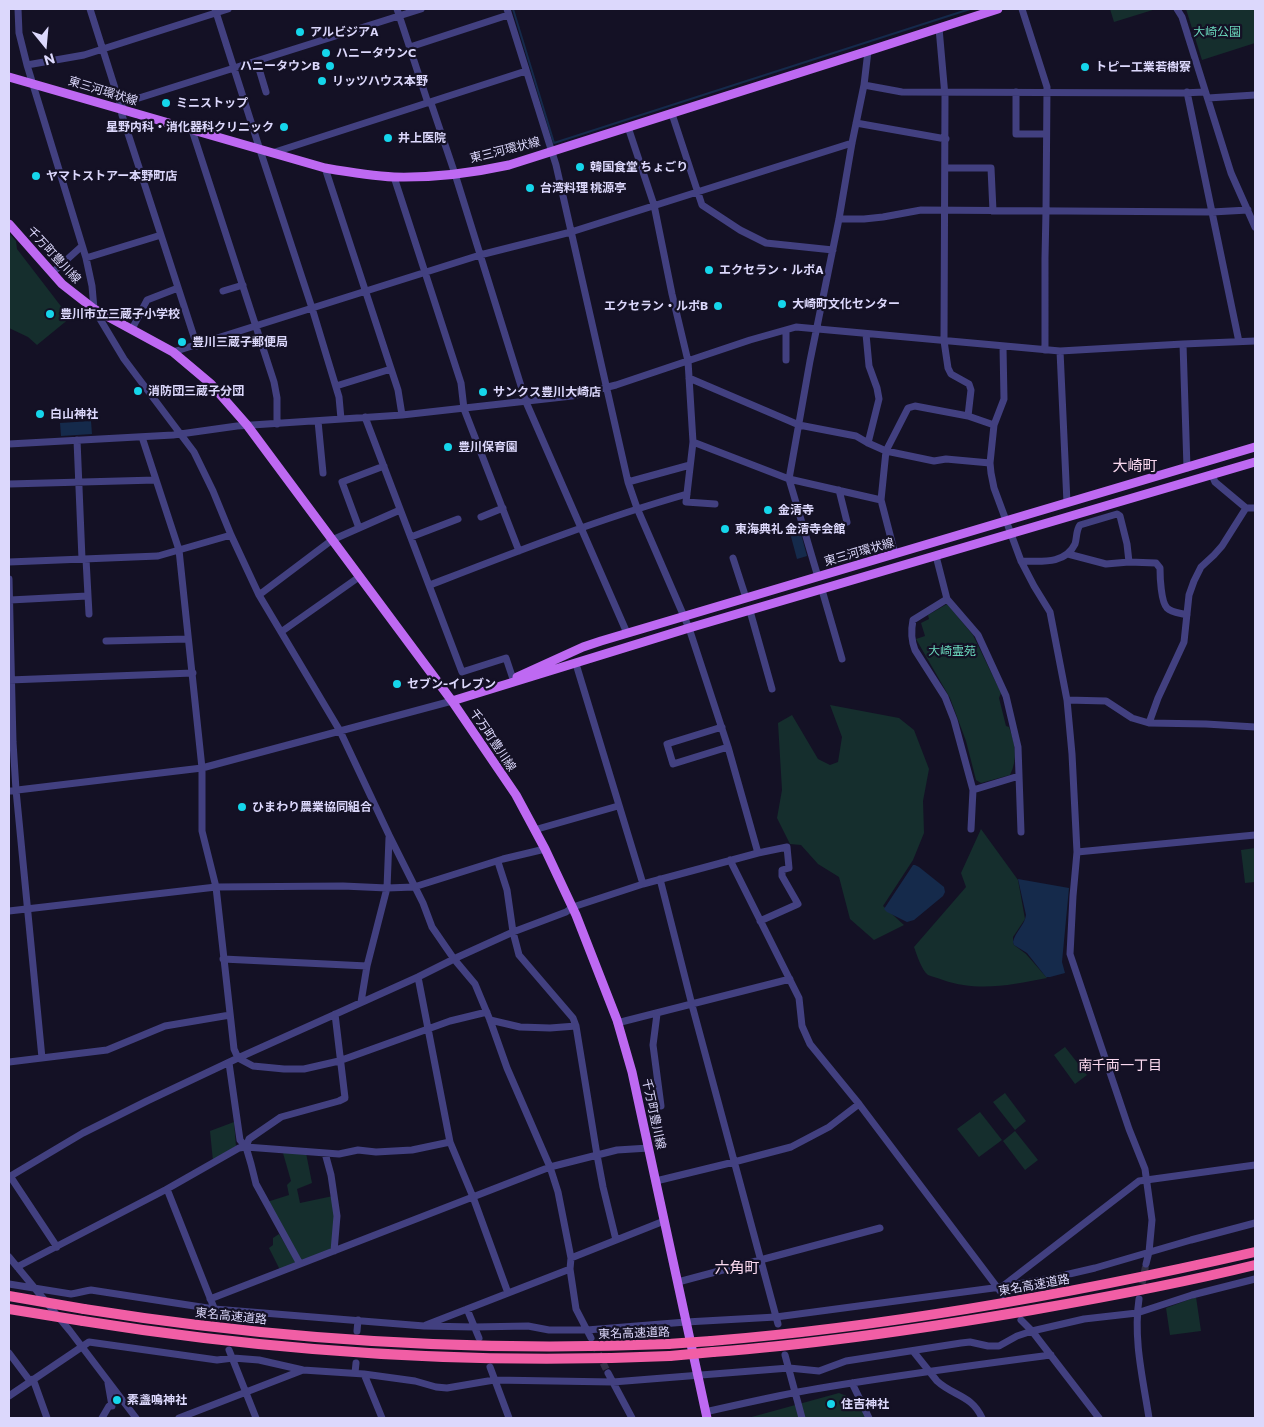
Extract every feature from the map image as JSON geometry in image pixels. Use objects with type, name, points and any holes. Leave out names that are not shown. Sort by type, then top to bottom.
[{"type":"highway","name":"東名高速道路","points":[[9,1296],[198,1325],[367,1341],[547,1348],[668,1344],[810,1331],[977,1307],[1113,1284],[1255,1252]]},
{"type":"highway","name":"東名高速道路","points":[[9,1309],[206,1338],[366,1353],[471,1358],[548,1359],[670,1356],[811,1342],[979,1319],[1097,1299],[1255,1265]]},
{"type":"main road","name":"東三河環状線","points":[[9,77],[121,107],[272,154],[325,168],[394,177],[455,174],[509,165],[998,9]]},
{"type":"main road","name":"千万町豊川線","points":[[9,224],[72,293],[94,309],[173,352],[211,384],[246,425],[452,701],[516,795],[573,908],[617,1023],[632,1072],[706,1415]]},
{"type":"main road","name":"東三河環状線","points":[[476,694],[583,647],[627,633],[1255,447]]},
{"type":"main road","name":"東三河環状線","points":[[452,701],[689,628],[1255,462]]},
{"type":"street","points":[[18,9],[19,33],[27,66],[86,258],[92,286],[94,309],[124,359],[194,452],[259,595],[340,732],[423,903],[432,927],[454,960],[475,984],[507,1068],[550,1167],[558,1192],[571,1258],[570,1268],[576,1309],[591,1338]]},
{"type":"street","points":[[90,9],[122,115],[197,346]]},
{"type":"street","points":[[27,66],[84,55],[215,11],[228,9]]},
{"type":"street","points":[[121,107],[234,68],[257,62],[398,12],[421,9]]},
{"type":"street","points":[[1022,9],[1047,87],[1044,258],[1045,350]]},
{"type":"street","points":[[1177,9],[1182,17],[1231,173],[1255,227]]},
{"type":"street","points":[[215,11],[312,308],[339,397],[341,419]]},
{"type":"street","points":[[398,12],[455,174],[526,402],[627,633]]},
{"type":"street","points":[[410,47],[508,12],[556,165],[628,482],[637,508],[689,628],[722,727],[758,853]]},
{"type":"street","points":[[939,28],[946,139],[944,340],[948,368],[951,374],[969,384],[971,390],[968,416]]},
{"type":"street","points":[[818,577],[789,479],[864,85],[868,51]]},
{"type":"street","points":[[257,62],[266,92]]},
{"type":"street","points":[[272,154],[526,71]]},
{"type":"street","points":[[864,85],[902,92],[1187,92],[1207,95],[1255,95]]},
{"type":"street","points":[[1016,92],[1016,134],[1046,134]]},
{"type":"street","points":[[1187,92],[1239,342]]},
{"type":"street","points":[[672,114],[702,205],[740,230],[766,243],[833,250]]},
{"type":"street","points":[[856,123],[946,139]]},
{"type":"street","points":[[628,127],[654,206],[688,361],[693,442],[686,502],[714,504]]},
{"type":"street","points":[[192,130],[274,382],[278,424]]},
{"type":"street","points":[[173,352],[197,346],[480,255],[571,232],[852,143]]},
{"type":"street","points":[[325,168],[398,390],[402,415]]},
{"type":"street","points":[[945,168],[992,168],[993,211]]},
{"type":"street","points":[[394,177],[461,383],[464,409],[519,550]]},
{"type":"street","points":[[839,219],[864,219],[920,210],[1212,212],[1248,210]]},
{"type":"street","points":[[86,258],[161,235]]},
{"type":"street","points":[[52,273],[82,246]]},
{"type":"street","points":[[223,291],[243,286]]},
{"type":"street","points":[[132,329],[148,300],[178,288]]},
{"type":"street","points":[[9,444],[182,434],[246,425],[402,415],[572,396],[796,327],[1060,351],[1255,341]]},
{"type":"street","points":[[786,330],[786,360]]},
{"type":"street","points":[[866,334],[869,366],[877,388],[878,400],[868,443]]},
{"type":"street","points":[[1183,344],[1187,468]]},
{"type":"street","points":[[1004,347],[1004,399],[994,425],[990,463],[994,488],[1021,560],[1050,612],[1067,700],[1072,754],[1077,852],[1070,954],[1129,1129],[1146,1170],[1152,1220],[1146,1264]]},
{"type":"street","points":[[1060,351],[1067,503]]},
{"type":"street","points":[[336,386],[391,369]]},
{"type":"street","points":[[690,378],[800,425],[856,436],[886,450],[934,460],[946,459],[990,463]]},
{"type":"street","points":[[895,554],[881,500],[886,450],[908,408],[915,406],[968,416],[994,425]]},
{"type":"street","points":[[365,417],[462,672],[506,658],[513,679]]},
{"type":"street","points":[[318,420],[323,473]]},
{"type":"street","points":[[142,436],[179,550],[202,768],[202,831],[216,888],[234,1049],[238,1058],[253,1066],[304,1069],[340,1061],[428,1028],[487,1012]]},
{"type":"street","points":[[77,440],[78,482],[89,614]]},
{"type":"street","points":[[693,442],[789,479],[881,500]]},
{"type":"street","points":[[628,482],[690,465]]},
{"type":"street","points":[[359,528],[342,482],[384,466]]},
{"type":"street","points":[[1212,475],[1215,482],[1246,508],[1255,508]]},
{"type":"street","points":[[9,484],[156,480]]},
{"type":"street","points":[[839,490],[847,522]]},
{"type":"street","points":[[430,585],[580,527],[687,494]]},
{"type":"street","points":[[481,517],[503,508]]},
{"type":"street","points":[[1149,723],[1158,698],[1184,642],[1189,595],[1201,567],[1222,546],[1246,508]]},
{"type":"street","points":[[259,595],[332,540],[400,510]]},
{"type":"street","points":[[1021,560],[1056,560],[1068,554],[1073,547],[1077,538],[1077,528],[1080,525],[1117,514],[1120,516],[1129,562]]},
{"type":"street","points":[[411,537],[458,519]]},
{"type":"street","points":[[9,562],[158,556],[231,535]]},
{"type":"street","points":[[1068,554],[1106,564],[1129,562],[1156,563],[1160,568],[1165,606],[1172,611],[1187,615]]},
{"type":"street","points":[[936,556],[947,600],[978,635],[1006,696],[1018,747],[1020,832]]},
{"type":"street","points":[[734,558],[746,598]]},
{"type":"street","points":[[281,632],[359,576]]},
{"type":"street","points":[[9,580],[13,742],[12,791],[28,908],[42,1058]]},
{"type":"street","points":[[822,590],[842,659]]},
{"type":"street","points":[[10,600],[87,596]]},
{"type":"street","points":[[947,600],[913,620],[911,628],[913,645],[945,697],[954,720],[973,790],[972,829]]},
{"type":"street","points":[[750,610],[772,689]]},
{"type":"street","points":[[106,640],[188,639]]},
{"type":"street","points":[[576,664],[643,884]]},
{"type":"street","points":[[10,680],[192,673]]},
{"type":"street","points":[[1067,700],[1106,701],[1132,718],[1149,723],[1255,727]]},
{"type":"street","points":[[12,791],[202,768],[452,701]]},
{"type":"street","points":[[722,727],[667,744],[673,764],[728,747]]},
{"type":"street","points":[[973,790],[1019,776]]},
{"type":"street","points":[[534,830],[618,806]]},
{"type":"street","points":[[361,1002],[367,966],[387,888],[389,835]]},
{"type":"street","points":[[1077,852],[1255,836]]},
{"type":"street","points":[[57,1246],[9,1176],[83,1133],[238,1058],[513,932],[573,908],[660,879],[787,847],[789,868],[782,870],[782,876],[798,904],[760,921]]},
{"type":"street","points":[[9,911],[216,888],[414,887],[503,859],[545,850]]},
{"type":"street","points":[[730,860],[799,998],[802,1026],[810,1044],[859,1104],[1000,1289]]},
{"type":"street","points":[[498,862],[507,890],[513,932],[519,955],[573,1018],[576,1026],[597,1156],[616,1240]]},
{"type":"street","points":[[660,879],[778,1324]]},
{"type":"street","points":[[223,959],[367,966]]},
{"type":"street","points":[[418,977],[450,1142],[473,1197],[508,1293]]},
{"type":"street","points":[[617,1023],[790,979]]},
{"type":"street","points":[[246,1148],[249,1139],[281,1117],[345,1098],[335,1014]]},
{"type":"street","points":[[657,1014],[653,1045],[661,1106]]},
{"type":"street","points":[[9,1062],[107,1050],[165,1026],[230,1015]]},
{"type":"street","points":[[490,1020],[520,1027],[550,1028],[576,1026]]},
{"type":"street","points":[[229,1063],[240,1140],[246,1148],[256,1184],[300,1264]]},
{"type":"street","points":[[656,1181],[791,1147],[828,1127],[859,1104]]},
{"type":"street","points":[[17,1268],[167,1189],[239,1148],[339,1154],[358,1150],[376,1152],[412,1150],[450,1142]]},
{"type":"street","points":[[210,1299],[550,1167],[617,1150],[649,1148]]},
{"type":"street","points":[[325,1153],[331,1175],[337,1216],[334,1251]]},
{"type":"street","points":[[1000,1289],[1139,1181],[1255,1165]]},
{"type":"street","points":[[167,1189],[218,1318]]},
{"type":"street","points":[[571,1258],[664,1221]]},
{"type":"street","points":[[9,1284],[71,1294],[91,1290],[214,1309],[424,1326],[528,1326],[549,1330],[587,1330],[776,1317],[1000,1289],[1095,1268],[1255,1223]]},
{"type":"street","points":[[678,1282],[880,1228]]},
{"type":"street","points":[[9,1257],[136,1418]]},
{"type":"street","points":[[424,1326],[570,1268]]},
{"type":"street","points":[[9,1396],[89,1342],[217,1360],[233,1358],[259,1360],[303,1370],[364,1374],[415,1381],[446,1388],[494,1380],[613,1382],[789,1368],[820,1371],[846,1361],[961,1342],[999,1346],[1017,1336],[1032,1331],[1084,1319],[1137,1313],[1192,1295],[1255,1279]]},
{"type":"street","points":[[1139,1299],[1137,1344],[1149,1418]]},
{"type":"street","points":[[467,1309],[479,1338]]},
{"type":"street","points":[[358,1320],[358,1331]]},
{"type":"street","points":[[1021,1320],[1032,1331],[1099,1418]]},
{"type":"street","points":[[230,1350],[256,1418]]},
{"type":"street","points":[[913,1351],[941,1385],[973,1404],[982,1418]]},
{"type":"street","points":[[9,1353],[31,1380],[46,1418]]},
{"type":"street","points":[[785,1355],[802,1418]]},
{"type":"street","points":[[706,1415],[796,1392],[928,1371],[1051,1355]]},
{"type":"street","points":[[355,1373],[356,1363]]},
{"type":"street","points":[[490,1367],[509,1418]]},
{"type":"street","points":[[179,1418],[303,1370]]},
{"type":"street","points":[[608,1373],[632,1418]]},
{"type":"street","points":[[364,1374],[382,1418]]},
{"type":"street","points":[[102,1418],[110,1406],[112,1406],[107,1380]]},
{"type":"street","points":[[852,1383],[869,1418]]},
{"type":"green space","points":[[1110,9],[1156,9],[1114,22]]},
{"type":"green space","name":"大崎公園","points":[[1186,9],[1255,9],[1255,43],[1202,60]]},
{"type":"green space","points":[[9,233],[16,241],[17,249],[70,318],[37,345],[28,337],[9,328]]},
{"type":"green space","name":"大崎霊苑","points":[[947,604],[973,635],[1001,693],[999,698],[1015,751],[1010,775],[981,783],[976,780],[966,741],[950,698],[916,639],[925,636],[921,623],[929,619],[928,615]]},
{"type":"green space","points":[[830,705],[899,718],[914,730],[929,769],[923,801],[924,833],[913,860],[883,906],[904,925],[874,940],[850,919],[839,877],[818,864],[801,845],[790,844],[777,818],[782,790],[778,723],[792,715],[818,759],[830,765],[838,762],[842,737]]},
{"type":"green space","points":[[981,829],[1018,880],[1025,919],[1013,937],[1014,945],[1026,954],[1047,978],[1008,985],[969,986],[928,975],[923,969],[914,947],[966,887],[961,873]]},
{"type":"green space","points":[[1255,848],[1255,882],[1245,883],[1241,850]]},
{"type":"green space","points":[[1065,1047],[1087,1075],[1075,1084],[1054,1055]]},
{"type":"green space","points":[[1005,1093],[1026,1121],[1015,1130],[993,1102]]},
{"type":"green space","points":[[980,1112],[1002,1140],[979,1157],[957,1129]]},
{"type":"green space","points":[[234,1122],[236,1146],[213,1161],[210,1131]]},
{"type":"green space","points":[[1015,1131],[1038,1160],[1025,1170],[1003,1141]]},
{"type":"green space","points":[[283,1153],[306,1153],[312,1183],[297,1189],[300,1203],[333,1196],[336,1216],[333,1249],[301,1262],[267,1202],[289,1195],[287,1185],[291,1181]]},
{"type":"green space","points":[[279,1234],[297,1264],[280,1270],[269,1248],[273,1245],[273,1238]]},
{"type":"green space","points":[[1196,1297],[1201,1331],[1170,1335],[1166,1308]]},
{"type":"green space","name":"住吉神社","points":[[839,1393],[864,1403],[868,1418],[748,1418]]},
{"type":"water","points":[[91,421],[92,434],[61,436],[60,423]]},
{"type":"water","points":[[800,530],[807,556],[797,559],[790,533]]},
{"type":"water","points":[[913,865],[919,867],[944,887],[945,892],[943,896],[914,920],[907,922],[884,909]]},
{"type":"water","points":[[1018,879],[1069,888],[1062,962],[1065,973],[1046,977],[1027,953],[1014,945],[1014,938],[1026,915]]},
{"type":"waterway","points":[[513,9],[554,143],[970,9]]},
{"type":"tunnel","points":[[1140,1294],[1146,1264]]},
{"type":"tunnel","points":[[594,1344],[608,1373]]},
{"type":"place","name":"アルビジアA","points":[[300,32]]},
{"type":"place","name":"ハニータウンC","points":[[326,53]]},
{"type":"place","name":"ハニータウンB","points":[[330,66]]},
{"type":"place","name":"トピー工業若樹寮","points":[[1085,67]]},
{"type":"place","name":"リッツハウス本野","points":[[322,81]]},
{"type":"place","name":"ミニストップ","points":[[166,103]]},
{"type":"place","name":"星野内科・消化器科クリニック","points":[[284,127]]},
{"type":"place","name":"井上医院","points":[[388,138]]},
{"type":"place","name":"韓国食堂 ちょごり","points":[[580,167]]},
{"type":"place","name":"ヤマトストアー本野町店","points":[[36,176]]},
{"type":"place","name":"台湾料理 桃源亭","points":[[530,188]]},
{"type":"place","name":"エクセラン・ルポA","points":[[709,270]]},
{"type":"place","name":"大崎町文化センター","points":[[782,304]]},
{"type":"place","name":"エクセラン・ルポB","points":[[718,306]]},
{"type":"place","name":"豊川市立三蔵子小学校","points":[[50,314]]},
{"type":"place","name":"豊川三蔵子郵便局","points":[[182,342]]},
{"type":"place","name":"消防団三蔵子分団","points":[[138,391]]},
{"type":"place","name":"サンクス豊川大崎店","points":[[483,392]]},
{"type":"place","name":"白山神社","points":[[40,414]]},
{"type":"place","name":"豊川保育園","points":[[448,447]]},
{"type":"place","name":"金清寺","points":[[768,510]]},
{"type":"place","name":"東海典礼 金清寺会館","points":[[725,529]]},
{"type":"place","name":"セブン-イレブン","points":[[397,684]]},
{"type":"place","name":"ひまわり農業協同組合","points":[[242,807]]},
{"type":"place","name":"素盞鳴神社","points":[[117,1400]]},
{"type":"place","name":"住吉神社","points":[[831,1404]]},
{"type":"district","name":"大崎町","points":[[1135,466]]},
{"type":"district","name":"南千両一丁目","points":[[1120,1065]]},
{"type":"district","name":"六角町","points":[[737,1268]]}]
